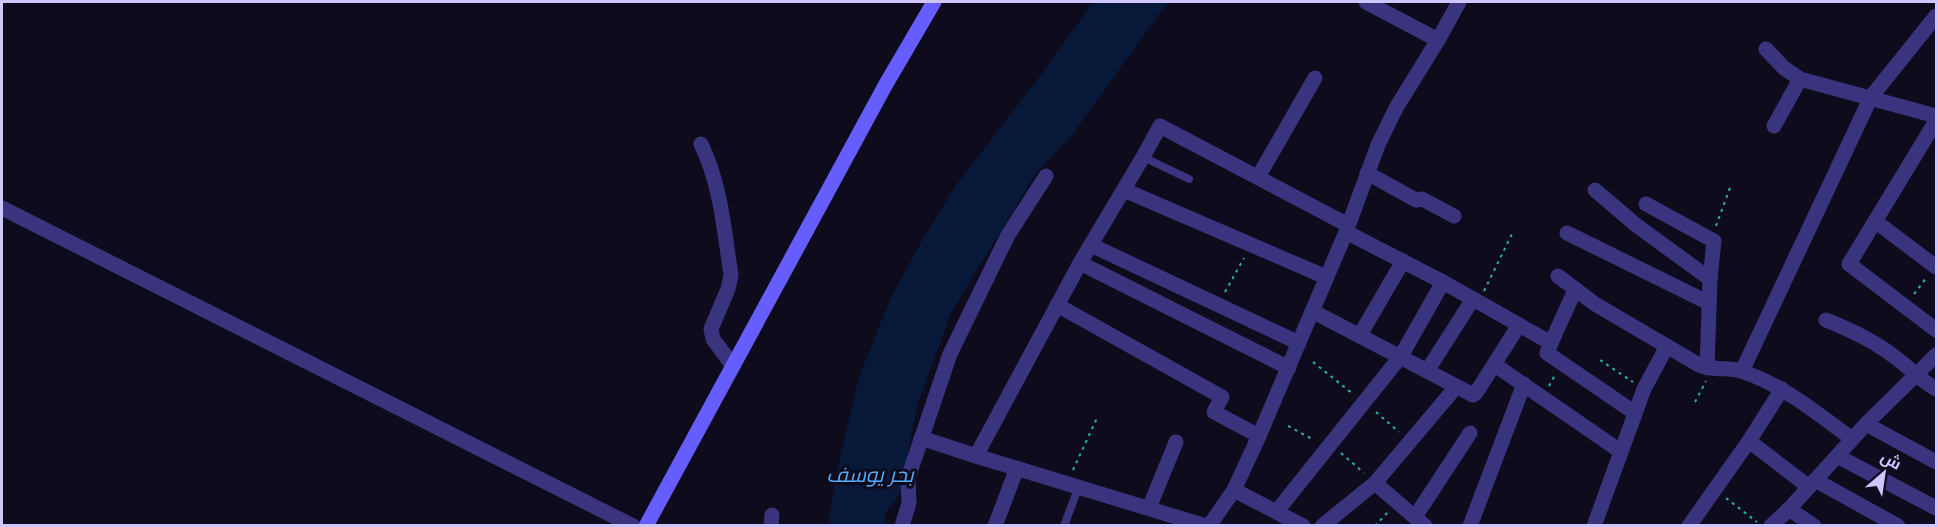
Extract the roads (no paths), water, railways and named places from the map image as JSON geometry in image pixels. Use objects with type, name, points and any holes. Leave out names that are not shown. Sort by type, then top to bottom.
[{"type":"street","points":[[646,525],[886,84],[934,2]]},
{"type":"street","points":[[1366,2],[1438,40]]},
{"type":"street","points":[[921,438],[1208,525],[1234,490],[1299,343],[1347,229],[1367,173],[1396,108],[1459,2]]},
{"type":"street","points":[[1742,371],[1871,97],[1936,16]]},
{"type":"street","points":[[1766,49],[1784,68],[1800,79],[1936,116]]},
{"type":"street","points":[[1258,177],[1315,78]]},
{"type":"street","points":[[1774,126],[1800,79]]},
{"type":"street","points":[[1936,121],[1849,264],[1936,330]]},
{"type":"street","points":[[976,456],[1080,263],[1160,126],[1258,177],[1551,343]]},
{"type":"street","points":[[700,144],[712,166],[717,187],[731,275],[728,289],[711,329],[713,339],[733,366]]},
{"type":"street","points":[[1367,173],[1416,200],[1422,200],[1454,216]]},
{"type":"street","points":[[902,525],[909,503],[908,478],[950,354],[1008,235],[1046,176]]},
{"type":"street","points":[[1124,190],[1326,277]]},
{"type":"street","points":[[1595,190],[1636,225],[1710,279]]},
{"type":"street","points":[[1646,204],[1714,241],[1709,303],[1710,368]]},
{"type":"street","points":[[2,208],[633,525]]},
{"type":"street","points":[[1875,221],[1936,266]]},
{"type":"street","points":[[1567,232],[1709,303]]},
{"type":"street","points":[[1091,244],[1299,343]]},
{"type":"street","points":[[1360,335],[1403,261]]},
{"type":"street","points":[[1080,263],[1288,368]]},
{"type":"street","points":[[1558,276],[1575,290],[1667,346],[1710,368],[1742,371],[1782,389],[1852,439]]},
{"type":"street","points":[[1277,512],[1401,356],[1443,282]]},
{"type":"street","points":[[1575,290],[1547,353],[1635,412]]},
{"type":"street","points":[[1427,370],[1476,300]]},
{"type":"street","points":[[1057,305],[1222,397],[1214,412],[1258,436]]},
{"type":"street","points":[[1312,310],[1475,395],[1519,325]]},
{"type":"street","points":[[1826,320],[1870,340],[1936,389]]},
{"type":"street","points":[[1594,525],[1644,389],[1667,346]]},
{"type":"street","points":[[1771,525],[1789,509],[1866,424],[1936,356]]},
{"type":"street","points":[[1495,365],[1620,451]]},
{"type":"street","points":[[1470,525],[1524,384]]},
{"type":"street","points":[[1322,525],[1375,483],[1456,387]]},
{"type":"street","points":[[1689,525],[1749,441],[1782,389]]},
{"type":"street","points":[[1866,424],[1936,462]]},
{"type":"street","points":[[1375,483],[1420,521],[1470,433]]},
{"type":"street","points":[[1749,441],[1812,484],[1898,525]]},
{"type":"street","points":[[1149,508],[1176,442]]},
{"type":"street","points":[[1837,456],[1936,508]]},
{"type":"street","points":[[995,525],[1017,468]]},
{"type":"street","points":[[1234,490],[1303,525]]},
{"type":"street","points":[[1789,509],[1815,525]]},
{"type":"lane","points":[[1143,158],[1189,179]]},
{"type":"lane","points":[[1064,525],[1073,484]]},
{"type":"water","name":"بحر يوسف","points":[[1093,2],[1168,2],[1073,134],[1037,172],[952,311],[918,403],[900,493],[884,515],[886,525],[828,526],[837,470],[859,377],[890,299],[956,185],[1046,68]]}]
